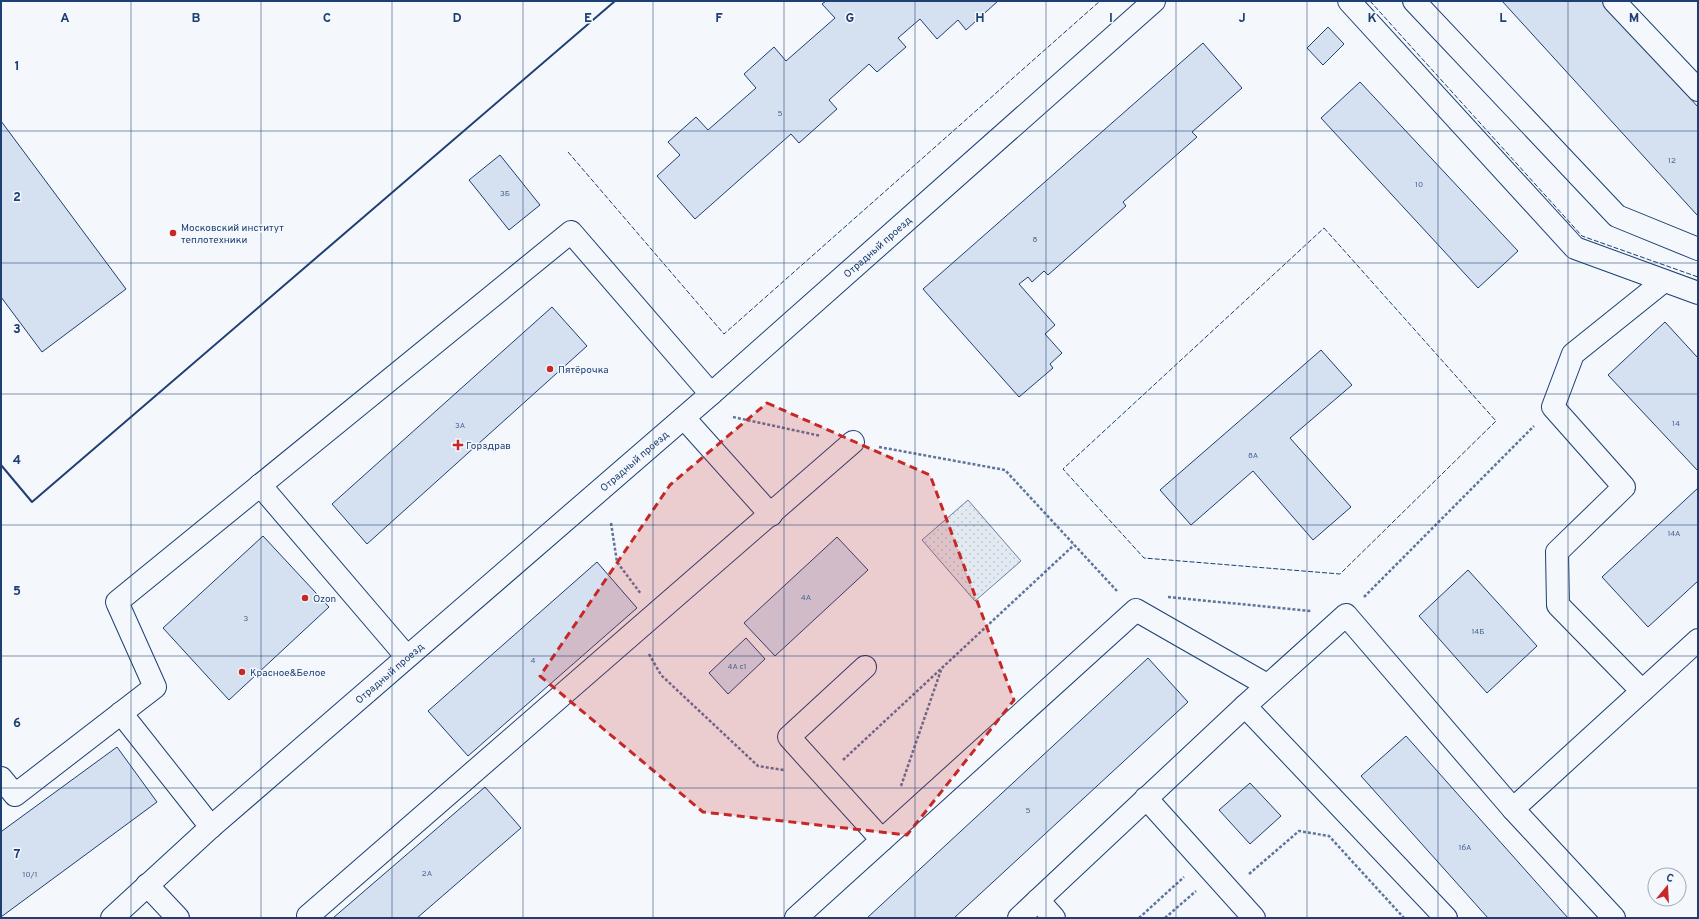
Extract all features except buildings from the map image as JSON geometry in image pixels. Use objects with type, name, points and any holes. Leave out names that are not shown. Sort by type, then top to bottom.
[{"type":"street","name":"Отрадный проезд","points":[[112,918],[211,827],[684,418],[1154,1]]},
{"type":"street","points":[[1349,1],[1575,248],[1698,293]]},
{"type":"street","points":[[1414,1],[1617,216],[1698,249]]},
{"type":"street","points":[[1614,1],[1698,90]]},
{"type":"street","points":[[1,778],[15,794],[155,687],[117,602],[571,232],[711,394]]},
{"type":"street","points":[[1642,691],[1558,605],[1558,552],[1624,487],[1553,407],[1573,354],[1664,280]]},
{"type":"street","points":[[684,418],[771,514]]},
{"type":"street","points":[[308,916],[657,615],[853,442]]},
{"type":"street","points":[[260,485],[407,657]]},
{"type":"street","points":[[796,918],[1136,610],[1267,685]]},
{"type":"street","points":[[1019,918],[1267,685],[1346,615],[1513,809],[1614,918]]},
{"type":"street","points":[[1513,809],[1698,640]]},
{"type":"street","points":[[865,667],[789,737],[882,840]]},
{"type":"street","points":[[1245,706],[1446,918]]},
{"type":"street","points":[[121,713],[211,827]]},
{"type":"street","points":[[1146,798],[1254,918]]},
{"type":"street","points":[[147,885],[178,918]]},
{"type":"street","points":[[1038,900],[1054,918]]},
{"type":"path","points":[[1165,597],[1346,615],[1553,407]]},
{"type":"path","points":[[733,417],[853,442],[1004,470],[1136,610]]},
{"type":"path","points":[[611,523],[617,562],[657,615]]},
{"type":"path","points":[[636,633],[661,675],[758,766],[826,777],[1074,545]]},
{"type":"path","points":[[901,788],[942,668]]},
{"type":"path","points":[[1229,892],[1299,831],[1329,836],[1404,918]]},
{"type":"path","points":[[1140,918],[1208,867]]},
{"type":"path","points":[[1165,918],[1208,867]]},
{"type":"highlighted area","points":[[767,403],[930,475],[1014,700],[907,835],[703,812],[540,676],[670,485]]},
{"type":"shaded area","points":[[968,500],[1021,561],[975,601],[922,540]]},
{"type":"fence","points":[[568,152],[724,334],[1100,1]]},
{"type":"fence","points":[[1370,1],[1582,236],[1698,277]]},
{"type":"fence","points":[[1324,228],[1496,421],[1340,574],[1144,558],[1063,469],[1324,228]]},
{"type":"wall","points":[[1,465],[32,502],[615,1]]},
{"type":"place","name":"Московский институт теплотехники","points":[[173,233]]},
{"type":"place","name":"Пятёрочка","points":[[550,369]]},
{"type":"place","name":"Горздрав","points":[[458,445]]},
{"type":"place","name":"Ozon","points":[[305,598]]},
{"type":"place","name":"Красное&Белое","points":[[242,672]]}]
